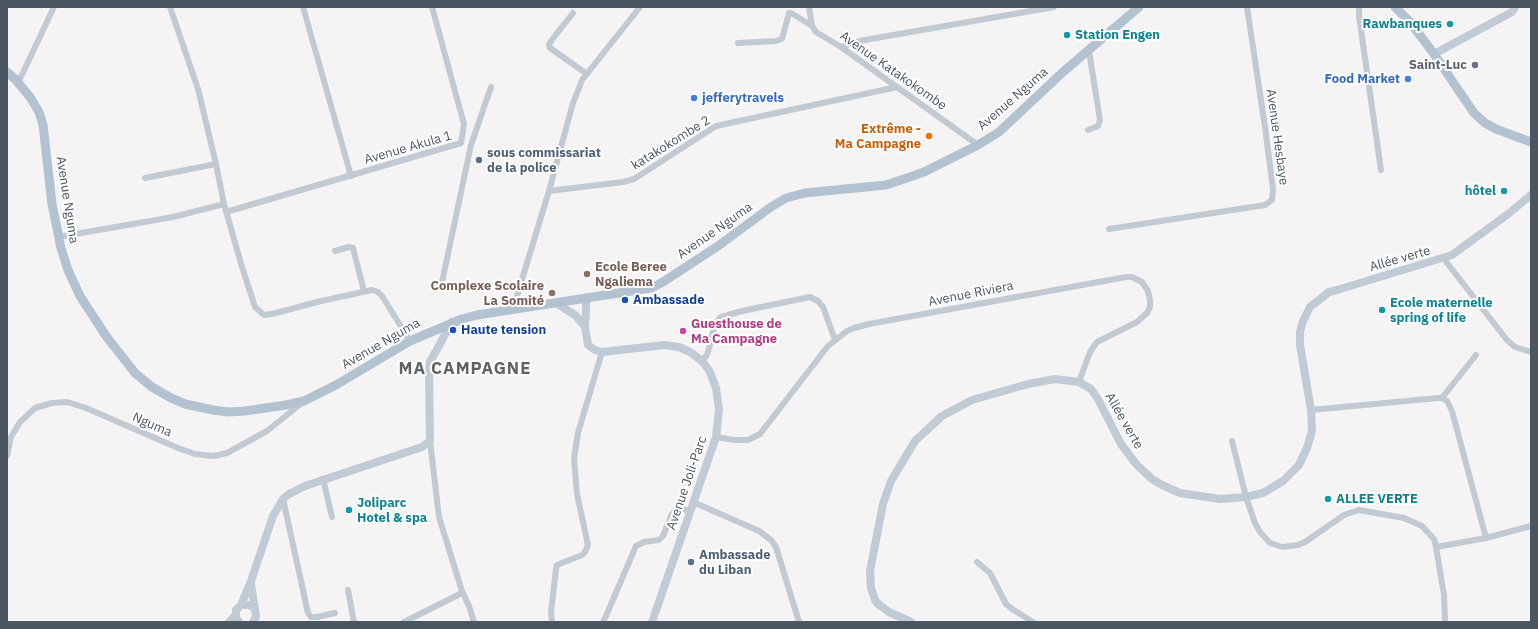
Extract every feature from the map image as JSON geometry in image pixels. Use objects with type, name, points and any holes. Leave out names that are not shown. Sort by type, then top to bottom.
[{"type":"main road","name":"Avenue Nguma","points":[[7,72],[30,97],[39,112],[43,125],[52,204],[58,238],[68,270],[87,306],[125,361],[135,373],[152,386],[171,398],[185,404],[228,412],[286,406],[304,401],[336,385],[410,340],[452,322],[477,315],[657,286],[718,246],[771,207],[786,198],[805,193],[876,186],[895,182],[924,172],[978,145],[1007,126],[1063,72],[1139,7]]},
{"type":"main road","points":[[1395,7],[1410,22],[1434,54],[1469,108],[1478,118],[1496,129],[1531,142]]},
{"type":"street","points":[[170,7],[198,89],[226,212],[242,267],[256,307],[264,315],[272,314],[372,290],[378,292],[382,296],[410,340]]},
{"type":"street","points":[[303,7],[351,176]]},
{"type":"street","name":"Avenue Akula 1","points":[[226,212],[461,144],[464,124],[432,7]]},
{"type":"street","points":[[513,309],[549,191],[573,103],[580,84],[640,7]]},
{"type":"street","points":[[809,7],[812,26]]},
{"type":"street","points":[[842,47],[859,41],[1054,7]]},
{"type":"street","name":"Avenue Hesbaye","points":[[1109,229],[1265,205],[1272,200],[1273,189],[1265,127],[1247,7]]},
{"type":"street","points":[[1359,7],[1359,16],[1381,170]]},
{"type":"street","points":[[1434,54],[1512,12],[1515,7]]},
{"type":"street","points":[[18,83],[51,8]]},
{"type":"street","points":[[573,13],[549,44],[550,48],[587,74]]},
{"type":"street","name":"Avenue Katakokombe","points":[[738,43],[776,41],[782,39],[789,13],[793,14],[812,26],[816,32],[842,47],[978,145]]},
{"type":"street","points":[[1088,130],[1098,126],[1100,120],[1089,51]]},
{"type":"street","points":[[441,287],[471,145],[491,87]]},
{"type":"street","name":"katakokombe 2","points":[[549,191],[622,182],[634,179],[716,126],[897,88]]},
{"type":"street","points":[[461,144],[471,145]]},
{"type":"street","points":[[145,178],[216,164]]},
{"type":"street","name":"Allée verte","points":[[1079,382],[1091,390],[1098,399],[1121,444],[1136,464],[1152,479],[1171,490],[1191,496],[1220,499],[1246,497],[1263,493],[1276,486],[1289,476],[1299,465],[1305,453],[1312,431],[1311,410],[1300,345],[1300,332],[1303,321],[1310,307],[1329,292],[1444,259],[1458,252],[1531,195]]},
{"type":"street","points":[[58,238],[173,217],[224,204]]},
{"type":"street","points":[[335,251],[353,248],[364,291]]},
{"type":"street","points":[[1444,259],[1507,340],[1515,346],[1531,352]]},
{"type":"street","name":"Avenue Riviera","points":[[716,437],[735,440],[748,440],[760,434],[828,346],[854,328],[1126,277],[1132,277],[1142,282],[1148,291],[1150,300],[1150,306],[1147,313],[1137,322],[1097,342],[1090,352],[1079,382]]},
{"type":"street","points":[[702,361],[707,354],[715,324],[721,317],[742,311],[810,297],[818,301],[823,307],[835,340]]},
{"type":"street","points":[[552,622],[551,612],[557,565],[582,555],[588,544],[577,494],[574,458],[578,433],[602,352],[595,350],[588,345],[585,327],[586,298]]},
{"type":"street","points":[[556,303],[571,312],[585,327]]},
{"type":"street","points":[[452,322],[430,362],[430,442],[439,517],[461,588],[474,622]]},
{"type":"street","name":"Avenue Joli-Parc","points":[[602,352],[664,345],[684,349],[702,361],[710,372],[714,380],[718,398],[719,410],[716,437],[689,511],[652,622]]},
{"type":"street","points":[[1442,398],[1476,355]]},
{"type":"street","points":[[911,622],[889,612],[878,604],[872,594],[870,578],[884,500],[891,481],[911,447],[936,421],[950,411],[972,400],[1028,384],[1050,380],[1071,380],[1079,382]]},
{"type":"street","points":[[1311,410],[1442,398],[1447,401],[1452,411],[1486,538]]},
{"type":"street","name":"Nguma","points":[[7,456],[11,437],[20,422],[35,408],[52,403],[67,402],[86,408],[178,448],[195,454],[214,456],[227,453],[267,431],[304,401]]},
{"type":"street","points":[[1232,441],[1246,497],[1256,523],[1260,532],[1270,543],[1276,546],[1292,547],[1305,542],[1344,515],[1359,510],[1414,521],[1429,533],[1434,539],[1436,547],[1444,595],[1445,622]]},
{"type":"street","points":[[228,622],[241,605],[251,581],[273,516],[283,500],[297,490],[323,479],[422,447],[430,442]]},
{"type":"street","points":[[323,479],[332,517]]},
{"type":"street","points":[[283,500],[308,614],[311,617],[317,617],[335,613]]},
{"type":"street","points":[[693,502],[759,531],[771,540],[776,547],[800,622]]},
{"type":"street","points":[[603,622],[636,546],[644,542],[659,540],[663,536],[672,514],[678,509],[689,511]]},
{"type":"street","points":[[1436,547],[1486,538],[1531,526]]},
{"type":"street","points":[[977,562],[990,573],[1006,604],[1033,622]]},
{"type":"street","points":[[251,581],[255,617]]},
{"type":"street","points":[[404,622],[458,595],[461,588]]},
{"type":"street","points":[[348,590],[354,622]]},
{"type":"street","points":[[241,605],[250,605],[255,617]]},
{"type":"street","points":[[236,613],[236,618],[239,622]]},
{"type":"place","name":"Rawbanques","points":[[1450,24]]},
{"type":"place","name":"Station Engen","points":[[1067,35]]},
{"type":"place","name":"Saint-Luc","points":[[1475,65]]},
{"type":"place","name":"Food Market","points":[[1408,79]]},
{"type":"place","name":"jefferytravels","points":[[694,98]]},
{"type":"place","name":"Extrême - Ma Campagne","points":[[929,136]]},
{"type":"place","name":"sous commissariat de la police","points":[[479,160]]},
{"type":"place","name":"hôtel","points":[[1504,191]]},
{"type":"place","name":"Ecole Beree Ngaliema","points":[[587,274]]},
{"type":"place","name":"Complexe Scolaire La Somité","points":[[552,293]]},
{"type":"place","name":"Ambassade","points":[[625,300]]},
{"type":"place","name":"Ecole maternelle spring of life","points":[[1382,310]]},
{"type":"place","name":"Haute tension","points":[[453,330]]},
{"type":"place","name":"Guesthouse de Ma Campagne","points":[[683,331]]},
{"type":"place","name":"ALLEE VERTE","points":[[1328,499]]},
{"type":"place","name":"Joliparc Hotel & spa","points":[[349,510]]},
{"type":"place","name":"Ambassade du Liban","points":[[691,562]]},
{"type":"district","name":"MA CAMPAGNE","points":[[465,369]]}]
